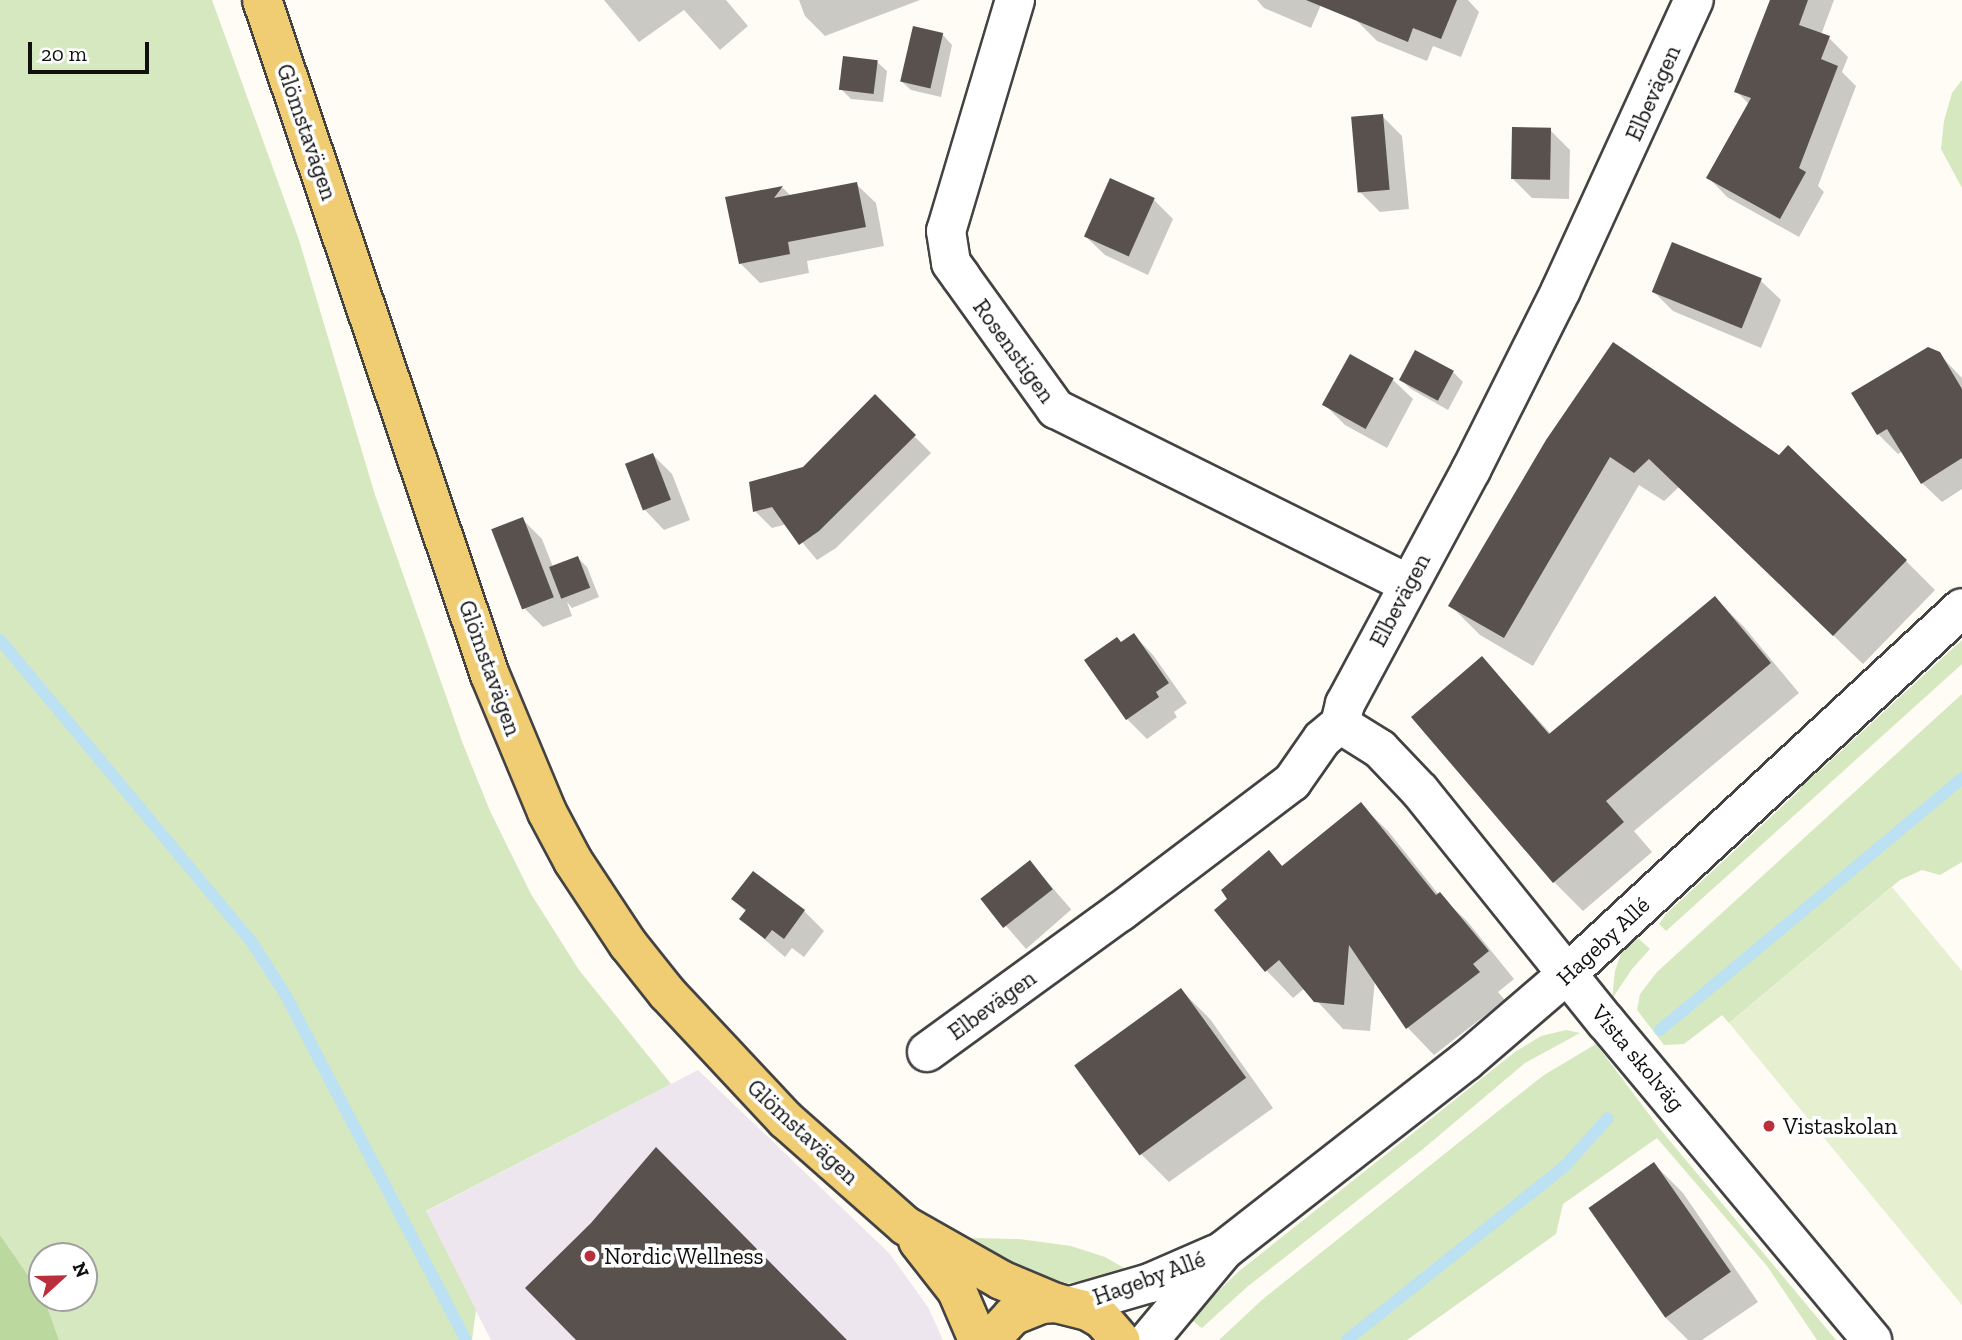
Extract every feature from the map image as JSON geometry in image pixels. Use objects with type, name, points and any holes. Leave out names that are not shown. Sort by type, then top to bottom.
[{"type":"main road","name":"Glömstavägen","points":[[262,0],[490,675],[547,812],[599,902],[667,993],[786,1120],[906,1226],[957,1291],[978,1340]]},
{"type":"main road","name":"Glömstavägen","points":[[906,1226],[1001,1280],[1102,1319],[1120,1340]]},
{"type":"main road","points":[[990,1340],[1012,1316],[1041,1304],[1065,1304]]},
{"type":"street","name":"Rosenstigen","points":[[1015,0],[946,231],[951,263],[1056,410],[1408,584]]},
{"type":"street","name":"Elbevägen","points":[[927,1052],[1120,912],[1292,782],[1322,739],[1340,724],[1345,704],[1471,470],[1562,290],[1694,0]]},
{"type":"street","name":"Hageby Allé","points":[[1149,1340],[1224,1250],[1466,1061],[1567,974],[1962,608]]},
{"type":"street","name":"Vista skolväg","points":[[1340,724],[1380,749],[1420,791],[1567,974],[1872,1340]]},
{"type":"street","name":"Hageby Allé","points":[[1065,1304],[1150,1283],[1224,1250]]},
{"type":"shaded area","points":[[698,1070],[889,1253],[928,1307],[943,1340],[491,1340],[425,1212]]},
{"type":"green space","points":[[0,0],[212,0],[299,240],[375,495],[463,744],[490,811],[531,894],[579,970],[671,1084],[426,1211],[476,1310],[472,1340],[59,1340],[49,1312],[98,1312],[98,1242],[28,1242],[28,1275],[0,1235]]},
{"type":"green space","points":[[1962,80],[1962,188],[1941,149],[1944,121],[1952,93]]},
{"type":"green space","points":[[1962,640],[1962,664],[1666,931],[1659,924],[1666,914],[1800,790],[1794,784],[1816,774]]},
{"type":"green space","points":[[1962,694],[1962,862],[1940,875],[1922,870],[1900,880],[1729,1023],[1722,1015],[1684,1044],[1664,1045],[1637,1010],[1640,994],[1657,972]]},
{"type":"green space","points":[[1892,887],[1962,971],[1962,1305],[1729,1023]]},
{"type":"green space","points":[[1629,930],[1650,949],[1632,969],[1612,999],[1615,971]]},
{"type":"green space","points":[[1566,1030],[1580,1033],[1525,1063],[1423,1149],[1247,1287],[1202,1328],[1190,1319],[1238,1272],[1515,1052],[1541,1036]]},
{"type":"green space","points":[[1596,1044],[1660,1129],[1836,1340],[1817,1340],[1767,1266],[1657,1138],[1563,1204],[1556,1234],[1407,1340],[1219,1340],[1263,1299],[1544,1075]]},
{"type":"green space","points":[[0,1235],[28,1275],[28,1312],[49,1312],[59,1340],[0,1340]]},
{"type":"green space","points":[[969,1238],[1019,1239],[1071,1246],[1105,1257],[1129,1271],[1066,1283],[1043,1279],[1017,1267]]},
{"type":"building","points":[[1306,0],[1457,0],[1441,39],[1413,28],[1408,42]]},
{"type":"building","points":[[1770,0],[1808,0],[1799,25],[1830,36],[1821,59],[1838,66],[1799,168],[1806,172],[1780,219],[1706,178],[1751,98],[1734,92]]},
{"type":"building","points":[[913,26],[943,33],[930,89],[900,82]]},
{"type":"building","points":[[843,56],[878,60],[874,94],[839,90]]},
{"type":"building","points":[[1383,114],[1390,190],[1358,192],[1351,117]]},
{"type":"building","points":[[1512,127],[1551,128],[1550,180],[1511,179]]},
{"type":"building","points":[[1110,178],[1155,198],[1129,256],[1084,236]]},
{"type":"building","points":[[857,182],[866,227],[788,242],[790,254],[739,264],[725,197],[783,186],[774,198]]},
{"type":"building","points":[[1672,242],[1762,278],[1742,328],[1652,292]]},
{"type":"building","points":[[1613,342],[1779,455],[1788,445],[1907,560],[1833,636],[1649,459],[1634,473],[1610,457],[1504,638],[1448,606],[1546,440]]},
{"type":"building","points":[[1928,347],[1940,352],[1962,389],[1962,458],[1921,484],[1887,429],[1877,435],[1851,393]]},
{"type":"building","points":[[1415,350],[1454,371],[1438,401],[1399,380]]},
{"type":"building","points":[[1350,354],[1394,378],[1366,429],[1322,405]]},
{"type":"building","points":[[875,394],[916,435],[819,531],[799,545],[772,507],[753,512],[749,482],[803,467]]},
{"type":"building","points":[[653,453],[671,500],[643,510],[625,464]]},
{"type":"building","points":[[523,517],[554,597],[522,609],[491,529]]},
{"type":"building","points":[[578,556],[590,588],[561,599],[549,567]]},
{"type":"building","points":[[1715,596],[1771,663],[1606,801],[1624,822],[1553,883],[1411,717],[1482,656],[1549,734]]},
{"type":"building","points":[[1134,633],[1169,683],[1156,692],[1159,697],[1126,720],[1084,660],[1117,637],[1121,642]]},
{"type":"building","points":[[1361,802],[1436,895],[1440,892],[1489,951],[1473,964],[1480,972],[1406,1029],[1349,945],[1344,1005],[1314,1002],[1279,960],[1265,972],[1214,910],[1227,899],[1221,890],[1269,850],[1282,866]]},
{"type":"building","points":[[1030,860],[1053,889],[1003,928],[980,899]]},
{"type":"building","points":[[753,871],[805,910],[784,939],[772,930],[765,939],[739,919],[746,910],[731,899]]},
{"type":"building","points":[[1181,988],[1246,1078],[1139,1155],[1074,1066]]},
{"type":"building","points":[[656,1147],[847,1340],[576,1340],[525,1288],[591,1223]]},
{"type":"building","points":[[1654,1162],[1731,1272],[1665,1318],[1588,1208]]},
{"type":"waterway","points":[[0,640],[253,944],[285,994],[466,1340]]},
{"type":"waterway","points":[[1660,1030],[1962,778]]},
{"type":"waterway","points":[[1347,1340],[1565,1166],[1608,1118]]},
{"type":"place","name":"Vistaskolan","points":[[1769,1126]]},
{"type":"place","name":"Nordic Wellness","points":[[590,1256]]}]
